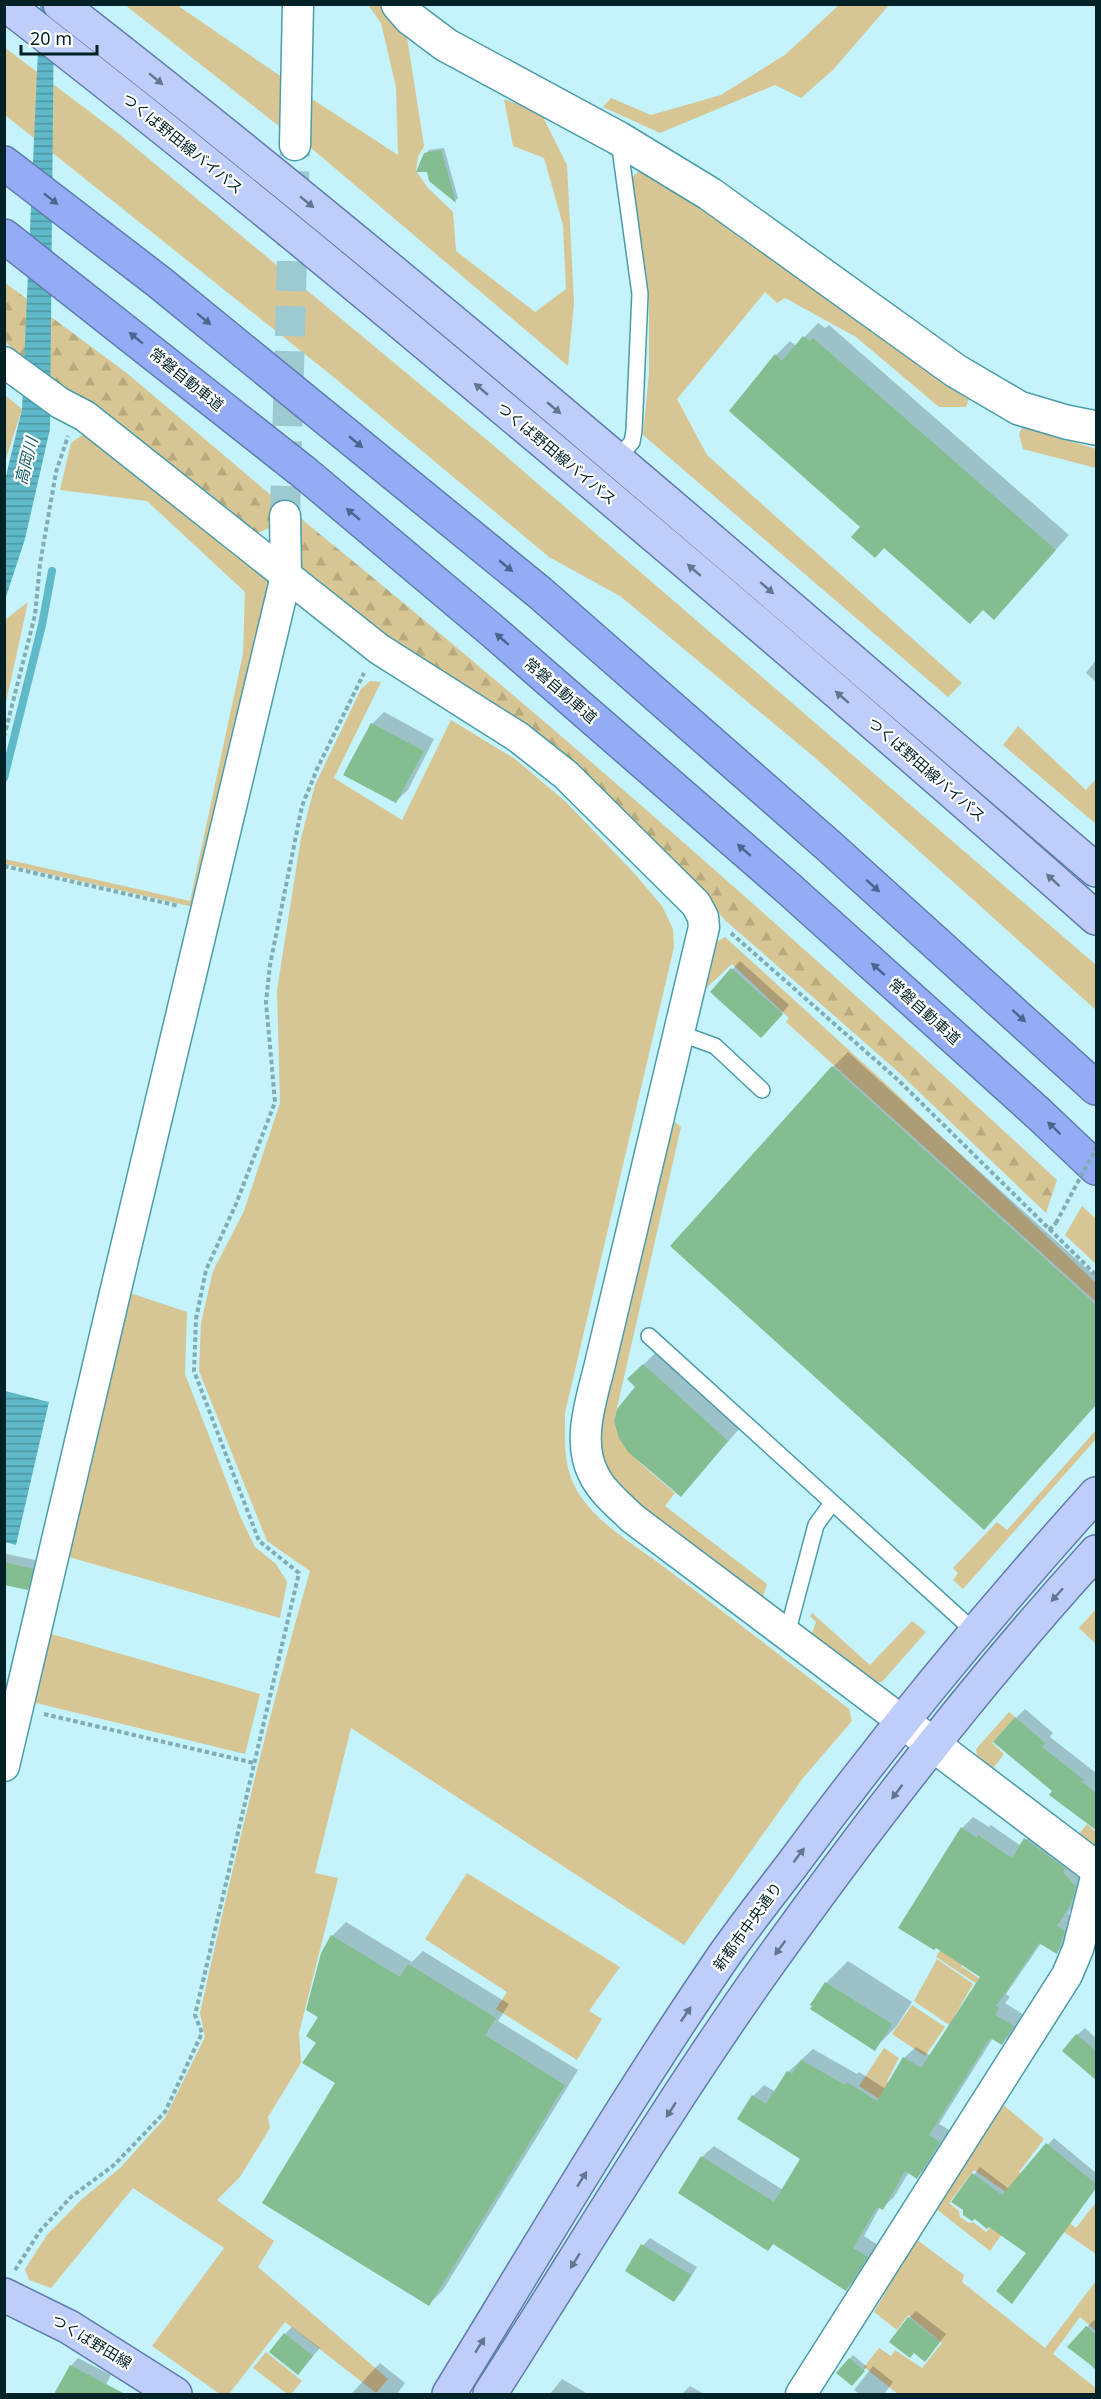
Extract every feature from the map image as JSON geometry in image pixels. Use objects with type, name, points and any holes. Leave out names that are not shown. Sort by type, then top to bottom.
[{"type":"highway","points":[[4,163],[159,282],[539,592],[821,840],[1096,1088]]},
{"type":"highway","name":"常磐自動車道","points":[[4,236],[306,474],[495,633],[806,904],[1031,1106],[1096,1168]]},
{"type":"main road","name":"つくば野田線バイパス","points":[[5,4],[141,109],[342,273],[661,541],[958,796],[1096,918]]},
{"type":"main road","points":[[60,4],[155,78],[392,271],[1096,870]]},
{"type":"main road","name":"新都市中央通り","points":[[449,2394],[664,2045],[726,1952],[842,1796],[902,1721],[975,1632],[1096,1494]]},
{"type":"main road","points":[[490,2394],[758,1978],[932,1745],[1044,1609],[1096,1552]]},
{"type":"main road","name":"つくば野田線","points":[[7,2287],[175,2394]]},
{"type":"street","points":[[295,145],[298,4]]},
{"type":"street","points":[[398,4],[410,18],[446,45],[618,138],[711,194],[956,371],[1019,408],[1096,428]]},
{"type":"street","points":[[4,362],[60,403],[85,416],[379,649],[518,737],[566,775],[696,904],[703,917],[704,927],[589,1413],[585,1446],[592,1473],[605,1491],[632,1518],[1096,1868]]},
{"type":"street","points":[[4,1766],[286,576],[285,516]]},
{"type":"street","points":[[801,2394],[1067,1975],[1078,1949],[1096,1877]]},
{"type":"lane","points":[[616,460],[632,442],[634,431],[640,294],[618,138]]},
{"type":"lane","points":[[679,1033],[714,1046],[762,1090]]},
{"type":"lane","points":[[649,1336],[975,1632]]},
{"type":"lane","points":[[787,1634],[816,1525],[832,1503]]},
{"type":"path","points":[[4,737],[35,615],[40,564],[56,472],[69,433],[85,416]]},
{"type":"path","points":[[7,2287],[40,2231],[71,2197],[114,2165],[165,2112],[202,2033],[195,2015],[299,1573],[259,1541],[194,1371],[196,1319],[206,1270],[236,1204],[275,1102],[266,1002],[270,965],[302,806],[316,769],[354,691],[379,649]]},
{"type":"path","points":[[4,866],[206,912]]},
{"type":"path","points":[[703,917],[724,927],[898,1080],[1096,1275]]},
{"type":"path","points":[[1049,1230],[1056,1223],[1096,1148]]},
{"type":"path","points":[[18,1707],[254,1763]]},
{"type":"green space","points":[[840,4],[889,5],[833,70],[801,98],[775,85],[660,133],[603,107],[611,98],[651,115],[721,95],[786,54]]},
{"type":"green space","points":[[125,5],[177,5],[286,80],[280,127]]},
{"type":"green space","points":[[368,5],[380,5],[407,37],[424,146],[418,157],[416,171],[428,188],[453,212],[456,251],[535,312],[566,289],[563,225],[544,158],[513,146],[504,99],[541,113],[567,165],[574,303],[568,366],[310,147],[312,99],[398,155],[396,87],[381,23]]},
{"type":"green space","points":[[4,47],[119,134],[493,445],[1096,965],[1096,1010],[813,756],[620,596],[549,557],[336,379],[5,115]]},
{"type":"green space","points":[[643,168],[690,198],[970,396],[966,407],[939,407],[856,337],[785,298],[777,303],[765,292],[677,399],[707,455],[962,683],[948,697],[643,435],[649,373],[649,294],[632,177]]},
{"type":"green space","points":[[4,282],[128,374],[279,502],[278,524],[258,533],[235,523],[56,385],[5,342]]},
{"type":"green space","points":[[6,396],[22,409],[5,462],[4,402]]},
{"type":"green space","points":[[1023,426],[1096,449],[1096,468],[1023,449],[1019,434]]},
{"type":"green space","points":[[85,433],[274,582],[198,908],[5,864],[5,859],[190,901],[243,654],[245,592],[147,501],[60,490],[71,443]]},
{"type":"green space","points":[[299,517],[493,678],[684,843],[1057,1180],[1046,1213],[895,1069],[726,921],[637,825],[308,584],[302,569]]},
{"type":"green space","points":[[28,602],[5,707],[6,619]]},
{"type":"green space","points":[[370,681],[381,682],[334,778],[402,820],[451,720],[515,759],[566,802],[634,873],[662,906],[673,929],[674,947],[565,1413],[569,1471],[576,1489],[585,1502],[606,1524],[849,1709],[852,1721],[803,1778],[684,1945],[351,1728],[315,1873],[338,1878],[299,2033],[301,2063],[268,2117],[270,2128],[240,2177],[217,2200],[274,2241],[258,2267],[388,2379],[376,2393],[285,2322],[229,2394],[220,2394],[152,2346],[224,2248],[133,2188],[51,2288],[29,2280],[25,2269],[47,2235],[82,2199],[120,2168],[165,2118],[205,2037],[200,2013],[212,1958],[265,1736],[310,1571],[267,1541],[199,1371],[201,1323],[213,1271],[244,1211],[280,1103],[277,990],[301,838],[315,785],[361,689]]},
{"type":"green space","points":[[1018,726],[1086,790],[1096,779],[1096,824],[1003,745]]},
{"type":"green space","points":[[725,937],[884,1082],[1096,1283],[1096,1302],[786,1022],[789,1018],[732,964],[703,991],[711,945]]},
{"type":"green space","points":[[670,1118],[681,1127],[614,1421],[618,1433],[631,1453],[675,1493],[665,1506],[767,1584],[762,1600],[628,1497],[606,1473],[599,1450],[598,1420]]},
{"type":"green space","points":[[1082,1206],[1096,1219],[1096,1264],[1065,1235]]},
{"type":"green space","points":[[124,1291],[187,1312],[185,1374],[240,1516],[255,1547],[276,1564],[287,1582],[280,1618],[62,1555]]},
{"type":"green space","points":[[1096,1430],[1096,1439],[963,1589],[953,1580],[958,1573],[953,1568],[997,1522],[1007,1530]]},
{"type":"green space","points":[[1096,1609],[1096,1644],[1079,1628]]},
{"type":"green space","points":[[812,1613],[870,1665],[912,1621],[926,1632],[882,1682],[872,1683],[811,1636],[816,1622],[810,1616]]},
{"type":"green space","points":[[48,1633],[260,1694],[245,1754],[28,1701]]},
{"type":"green space","points":[[1009,1712],[1015,1717],[992,1743],[1004,1754],[991,1771],[978,1761],[976,1749]]},
{"type":"green space","points":[[1087,1824],[1096,1832],[1096,1848],[1077,1837]]},
{"type":"green space","points":[[467,1873],[620,1967],[589,2011],[602,2019],[577,2060],[496,2009],[507,1992],[425,1939]]},
{"type":"green space","points":[[979,1938],[961,1966],[1001,1993],[998,1998],[936,1957],[945,1942]]},
{"type":"green space","points":[[937,1959],[973,1984],[954,2017],[979,2034],[974,2042],[914,2001]]},
{"type":"green space","points":[[912,2005],[945,2027],[925,2056],[892,2034]]},
{"type":"green space","points":[[884,2048],[899,2058],[887,2081],[900,2090],[890,2106],[859,2086]]},
{"type":"green space","points":[[1000,2102],[1044,2139],[1019,2172],[1030,2182],[1043,2203],[1076,2228],[1096,2202],[1096,2254],[974,2170],[949,2203],[959,2211],[960,2217],[969,2223],[973,2222],[986,2232],[992,2226],[1002,2234],[990,2251],[935,2208]]},
{"type":"green space","points":[[916,2239],[964,2275],[962,2282],[1045,2348],[1096,2281],[1096,2331],[1080,2317],[1053,2354],[1096,2388],[1096,2394],[898,2394],[864,2367],[879,2348],[891,2356],[895,2350],[922,2368],[942,2343],[908,2315],[897,2330],[874,2312]]},
{"type":"green space","points":[[266,2352],[302,2381],[291,2394],[287,2394],[253,2368]]},
{"type":"water","name":"高岡川","points":[[40,5],[54,5],[50,429],[25,539],[5,600],[5,480],[22,409]]},
{"type":"water","points":[[5,1391],[49,1402],[16,1545],[5,1542]]},
{"type":"building","points":[[441,150],[456,203],[429,181],[427,172],[416,172],[424,153]]},
{"type":"building","points":[[803,336],[810,341],[813,338],[1056,550],[994,620],[983,610],[970,624],[884,548],[875,558],[851,537],[860,527],[729,411],[775,354],[782,361]]},
{"type":"building","points":[[371,723],[424,751],[396,803],[343,775]]},
{"type":"building","points":[[731,968],[783,1014],[761,1038],[710,992]]},
{"type":"building","points":[[832,1066],[1096,1305],[1096,1405],[984,1530],[670,1246]]},
{"type":"building","points":[[643,1364],[728,1441],[681,1497],[628,1452],[619,1438],[614,1421],[617,1409],[635,1387],[627,1379]]},
{"type":"building","points":[[4,1562],[33,1569],[28,1590],[4,1585]]},
{"type":"building","points":[[1015,1717],[1045,1743],[1042,1747],[1084,1780],[1082,1782],[1096,1793],[1096,1830],[1049,1795],[1052,1791],[993,1742]]},
{"type":"building","points":[[961,1827],[977,1838],[978,1835],[1012,1858],[1024,1838],[1065,1868],[1063,1872],[1076,1887],[1071,1904],[1057,1926],[1065,1931],[1057,1954],[1039,1943],[996,2006],[999,2008],[995,2015],[1014,2026],[1002,2045],[990,2038],[929,2135],[940,2142],[917,2179],[905,2171],[883,2210],[877,2207],[853,2248],[868,2257],[846,2291],[773,2244],[768,2251],[678,2193],[701,2156],[774,2202],[800,2159],[737,2119],[752,2095],[766,2104],[787,2071],[792,2074],[801,2060],[845,2085],[847,2082],[877,2101],[903,2057],[921,2068],[980,1977],[936,1948],[934,1950],[898,1928]]},
{"type":"building","points":[[331,1935],[400,1977],[408,1964],[496,2018],[485,2035],[565,2085],[429,2306],[262,2203],[335,2083],[302,2063],[316,2043],[306,2036],[318,2017],[306,2010],[321,1953]]},
{"type":"building","points":[[825,1982],[892,2024],[875,2051],[810,2009],[812,2006],[810,2005]]},
{"type":"building","points":[[1076,2034],[1096,2051],[1096,2080],[1062,2051]]},
{"type":"building","points":[[1046,2143],[1096,2184],[1096,2188],[1012,2304],[996,2291],[1026,2253],[989,2227],[987,2229],[975,2219],[972,2221],[963,2215],[963,2210],[951,2202],[972,2173],[1002,2195]]},
{"type":"building","points":[[641,2244],[691,2275],[674,2302],[625,2271]]},
{"type":"building","points":[[908,2317],[940,2342],[925,2362],[914,2353],[910,2358],[889,2342]]},
{"type":"building","points":[[1086,2326],[1096,2335],[1096,2369],[1067,2347]]},
{"type":"building","points":[[284,2333],[313,2356],[298,2375],[269,2352]]},
{"type":"building","points":[[849,2358],[865,2371],[852,2386],[836,2373]]},
{"type":"building","points":[[70,2365],[125,2394],[54,2394]]},
{"type":"waterway","points":[[4,778],[42,625],[52,571]]},
{"type":"tunnel","points":[[285,516],[295,145]]}]
